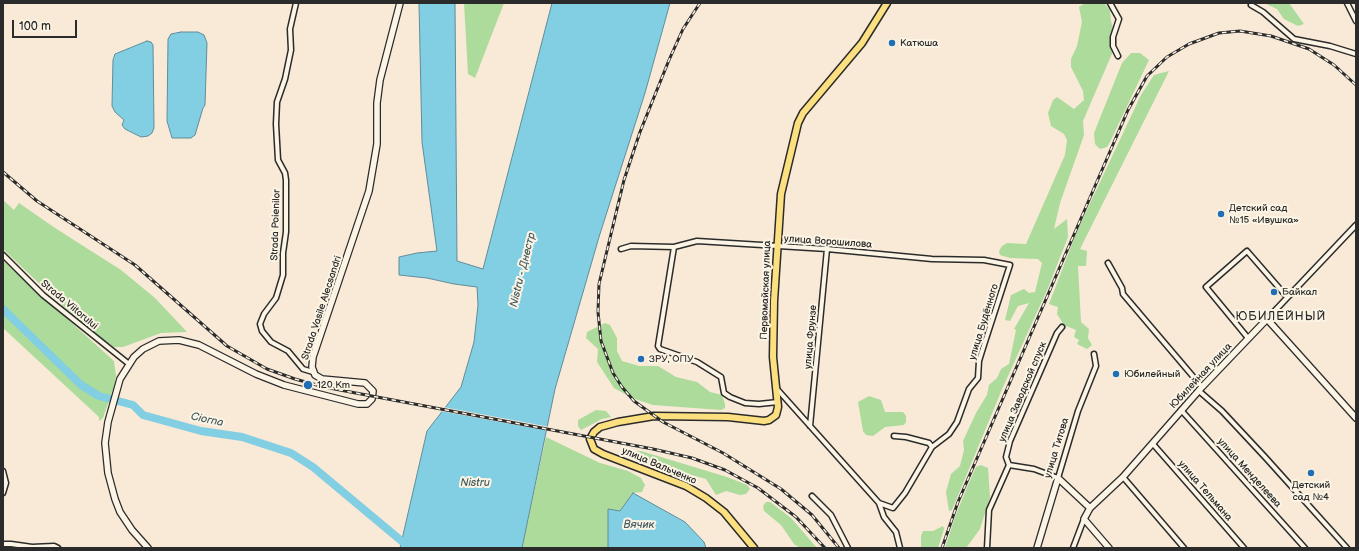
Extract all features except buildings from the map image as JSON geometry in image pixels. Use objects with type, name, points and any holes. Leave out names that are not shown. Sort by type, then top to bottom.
[{"type":"main road","name":"Strada Vasile Alecsandri","points":[[148,548],[128,524],[115,499],[108,473],[105,443],[112,407],[120,379],[129,364],[143,348],[159,341],[179,340],[199,345],[256,374],[284,385],[358,404],[367,404],[372,400],[373,391],[366,383],[322,379],[313,372],[312,367],[313,357],[369,191],[377,144],[377,103],[380,80],[400,3]]},
{"type":"main road","name":"Первомайская улица","points":[[778,402],[775,387],[773,357],[777,247],[781,194],[798,123],[803,112],[862,42],[887,3]]},
{"type":"main road","name":"Юбилейная улица","points":[[1084,519],[1090,508],[1123,477],[1181,410],[1267,319]]},
{"type":"main road","points":[[1267,319],[1356,418]]},
{"type":"main road","name":"улица Вальченко","points":[[754,548],[724,512],[706,498],[686,486],[603,454],[594,449],[590,439],[594,432],[600,427],[618,422],[654,416],[720,416],[769,420],[776,415],[778,402]]},
{"type":"main road","points":[[1058,478],[1090,508]]},
{"type":"main road","name":"улица Титова","points":[[1037,548],[1058,478]]},
{"type":"main road","points":[[1084,519],[1109,548]]},
{"type":"street","name":"Strada Poienilor","points":[[296,3],[290,29],[291,50],[285,79],[277,102],[276,124],[278,160],[285,173],[286,180],[286,232],[283,253],[283,275],[276,298],[264,314],[260,324],[262,331],[271,342],[288,350],[303,369],[313,372]]},
{"type":"street","points":[[1110,3],[1119,20],[1113,37],[1113,46],[1118,56]]},
{"type":"street","points":[[1347,3],[1356,21]]},
{"type":"street","points":[[1251,5],[1263,12],[1294,39],[1330,46],[1356,54]]},
{"type":"street","name":"Юбилейная улица","points":[[1267,319],[1356,225]]},
{"type":"street","name":"улица Ворошилова","points":[[622,249],[631,246],[674,247],[697,241],[932,259],[984,260],[1010,265]]},
{"type":"street","points":[[674,247],[658,346],[660,349],[697,362],[721,377],[724,393],[730,397],[759,404],[778,402]]},
{"type":"street","name":"улица Фрунзе","points":[[810,426],[827,250]]},
{"type":"street","points":[[1248,338],[1206,287],[1247,251],[1287,297]]},
{"type":"street","name":"Strada Viitorului","points":[[3,255],[53,304],[129,364]]},
{"type":"street","points":[[1108,263],[1122,288],[1123,294],[1201,389],[1347,548]]},
{"type":"street","name":"улица Будённого","points":[[879,502],[893,508],[905,493],[932,447],[950,434],[961,414],[969,389],[978,378],[979,361],[1010,265]]},
{"type":"street","name":"улица Заводской спуск","points":[[987,548],[989,510],[1009,465],[1006,457],[1010,441],[1057,333],[1062,327]]},
{"type":"street","name":"улица Титова","points":[[1058,478],[1078,411],[1096,366],[1094,354]]},
{"type":"street","points":[[775,387],[851,469],[879,502],[884,517],[896,532],[900,548]]},
{"type":"street","name":"улица Менделеева","points":[[1181,410],[1305,548]]},
{"type":"street","points":[[894,436],[906,436],[929,443],[932,447]]},
{"type":"street","name":"улица Тельмана","points":[[1153,444],[1244,548]]},
{"type":"street","points":[[1009,465],[1034,469],[1058,478]]},
{"type":"street","points":[[3,472],[6,486],[3,493]]},
{"type":"street","points":[[1123,477],[1184,548]]},
{"type":"street","points":[[812,496],[831,516],[848,548]]},
{"type":"street","name":"Юбилейная улица","points":[[1073,548],[1084,519]]},
{"type":"street","points":[[3,544],[32,548],[54,546],[58,548]]},
{"type":"green space","points":[[464,3],[504,3],[475,78],[468,74]]},
{"type":"green space","points":[[1085,3],[1104,3],[1110,10],[1111,21],[1117,42],[1083,121],[1084,135],[1060,203],[1054,229],[1067,219],[1068,237],[1048,288],[1003,387],[952,510],[949,511],[946,492],[951,474],[960,466],[964,450],[963,441],[976,413],[987,395],[989,385],[997,378],[1001,369],[1009,364],[1016,330],[1014,329],[1029,303],[1018,306],[1010,321],[1005,320],[1011,295],[1024,289],[1029,293],[1035,292],[1042,263],[1038,259],[1010,258],[1000,255],[999,251],[1002,246],[1007,243],[1026,244],[1065,155],[1067,140],[1064,134],[1051,126],[1048,113],[1053,100],[1057,97],[1074,109],[1084,100],[1083,91],[1071,67],[1071,59],[1077,46],[1082,22],[1079,7]]},
{"type":"green space","points":[[1264,3],[1289,3],[1304,24],[1298,26],[1284,19],[1277,9]]},
{"type":"green space","points":[[1131,53],[1140,53],[1149,60],[1110,142],[1107,147],[1100,149],[1095,144],[1094,133],[1122,63]]},
{"type":"green space","points":[[1169,71],[1080,249],[1087,251],[1086,266],[1078,266],[1081,322],[1089,329],[1088,338],[1092,345],[1087,349],[1077,344],[1079,340],[1074,337],[1076,330],[1064,325],[1057,314],[1058,307],[1049,304],[1077,231],[1141,95],[1154,75]]},
{"type":"green space","points":[[3,200],[14,210],[19,203],[121,270],[155,298],[187,332],[161,333],[123,347],[114,347],[83,325],[3,249]]},
{"type":"green space","points":[[3,261],[114,361],[116,376],[114,386],[103,418],[99,421],[99,417],[3,328]]},
{"type":"green space","points":[[605,323],[610,325],[617,338],[617,351],[622,361],[639,366],[658,366],[676,377],[697,382],[710,392],[722,395],[725,408],[721,410],[653,405],[632,398],[614,388],[597,362],[598,349],[586,338],[587,332]]},
{"type":"green space","points":[[869,396],[881,400],[885,412],[903,412],[906,416],[906,422],[904,425],[885,427],[873,436],[866,435],[863,431],[858,402]]},
{"type":"green space","points":[[596,410],[606,411],[611,417],[602,419],[581,430],[578,426],[578,420]]},
{"type":"green space","points":[[546,437],[600,463],[628,471],[641,478],[645,485],[642,492],[633,493],[620,511],[608,509],[608,548],[522,548]]},
{"type":"green space","points":[[641,451],[727,477],[747,485],[750,489],[746,494],[740,495],[726,491],[716,495],[706,479],[632,459],[632,452]]},
{"type":"green space","points":[[981,465],[988,468],[990,497],[980,529],[966,548],[945,548],[955,517],[968,485],[976,467]]},
{"type":"green space","points":[[766,502],[770,502],[791,518],[817,548],[800,548],[794,544],[781,525],[764,511],[763,506]]},
{"type":"green space","points":[[943,526],[944,529],[938,548],[921,548],[921,536],[923,531],[933,531]]},
{"type":"water","name":"Nistru","points":[[419,3],[455,3],[457,261],[483,269],[552,3],[670,3],[645,93],[599,237],[555,389],[522,548],[400,548],[427,431],[461,387],[474,342],[478,305],[477,287],[427,278],[399,275],[399,257],[437,251],[422,142]]},
{"type":"water","points":[[181,32],[198,32],[204,35],[207,43],[205,105],[195,135],[191,138],[172,138],[167,121],[168,39],[171,34]]},
{"type":"water","points":[[147,41],[151,42],[153,45],[154,128],[152,133],[148,136],[141,137],[125,129],[122,125],[124,120],[115,112],[112,106],[113,60],[115,54]]},
{"type":"water","name":"Вячик","points":[[633,493],[685,522],[704,542],[706,548],[608,548],[608,509],[620,511]]},
{"type":"pier","points":[[443,407],[550,427],[549,431],[440,411]]},
{"type":"waterway","name":"Ciorna","points":[[3,309],[81,385],[99,396],[133,405],[143,415],[201,431],[242,437],[291,453],[313,467],[410,548]]},
{"type":"railway","points":[[700,3],[683,29],[669,60],[640,132],[624,180],[599,284],[598,312],[601,341],[613,373],[634,401],[663,422],[723,453],[781,489],[812,515],[839,548]]},
{"type":"railway","points":[[942,548],[958,502],[1128,110],[1147,76],[1167,57],[1189,44],[1219,33],[1240,31],[1271,36],[1309,49],[1334,65],[1356,85]]},
{"type":"railway","points":[[3,172],[37,201],[135,265],[227,346],[267,369],[324,387],[653,449],[692,458],[725,470],[758,488],[796,517],[825,548]]},
{"type":"place","name":"Катюша","points":[[892,43]]},
{"type":"place","name":"Детский сад №15 «Ивушка»","points":[[1221,214]]},
{"type":"place","name":"Байкал","points":[[1274,292]]},
{"type":"place","name":"ЗРУ, ОПУ","points":[[641,359]]},
{"type":"place","name":"Юбилейный","points":[[1116,374]]},
{"type":"place","name":"120 Km","points":[[308,385]]},
{"type":"place","name":"Детский сад №4","points":[[1311,473]]},
{"type":"district","name":"ЮБИЛЕЙНЫЙ","points":[[1281,317]]},
{"type":"water label","name":"Nistru - Днестр","points":[[523,270]]}]
